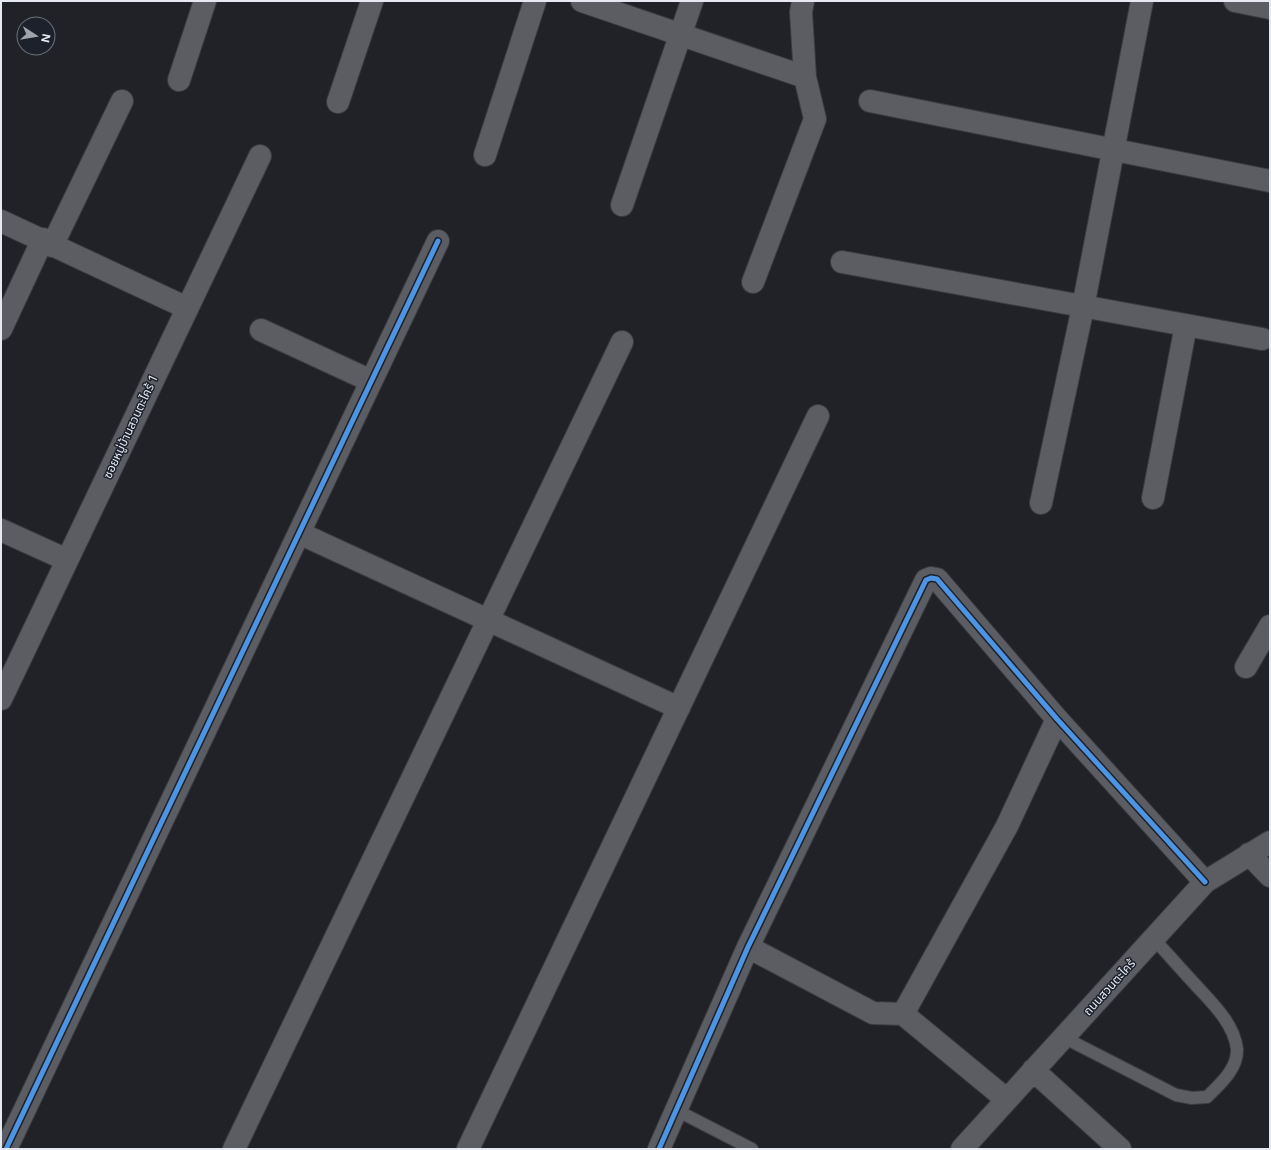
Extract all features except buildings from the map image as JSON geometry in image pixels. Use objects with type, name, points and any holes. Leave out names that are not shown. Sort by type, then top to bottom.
[{"type":"street","points":[[179,80],[205,1]]},
{"type":"street","points":[[338,102],[372,1]]},
{"type":"street","points":[[485,154],[535,1]]},
{"type":"street","points":[[582,1],[805,77]]},
{"type":"street","points":[[622,206],[692,1]]},
{"type":"street","points":[[753,282],[815,119],[805,77],[801,12],[803,1]]},
{"type":"street","points":[[1041,504],[1083,307],[1142,1]]},
{"type":"street","points":[[1235,1],[1270,8]]},
{"type":"street","points":[[870,100],[1270,181]]},
{"type":"street","points":[[1,329],[48,243],[122,101]]},
{"type":"street","name":"ซอยหมู่บ้านสวนตะไคร้ 1","points":[[1,699],[260,156]]},
{"type":"street","points":[[1,220],[187,308]]},
{"type":"street","points":[[6,1149],[438,241]]},
{"type":"street","points":[[842,262],[1262,339]]},
{"type":"street","points":[[1153,498],[1186,325]]},
{"type":"street","points":[[261,330],[371,381]]},
{"type":"street","points":[[234,1149],[622,342]]},
{"type":"street","points":[[468,1149],[818,416]]},
{"type":"street","points":[[1,530],[67,560]]},
{"type":"street","points":[[299,533],[679,708]]},
{"type":"street","points":[[659,1149],[748,947],[926,580],[931,578],[937,579],[1057,719],[1205,882]]},
{"type":"street","points":[[1246,667],[1270,626]]},
{"type":"street","points":[[903,1014],[1007,826],[1057,719]]},
{"type":"street","name":"ถนนสวนตะไคร้","points":[[962,1149],[1205,882],[1270,842]]},
{"type":"street","points":[[1249,854],[1270,876]]},
{"type":"street","points":[[748,947],[873,1013],[903,1014],[1006,1099]]},
{"type":"street","points":[[1033,1070],[1120,1149]]},
{"type":"lane","points":[[1063,1037],[1176,1095],[1192,1098],[1207,1097],[1225,1080],[1234,1063],[1237,1050],[1231,1030],[1219,1011],[1154,938]]},
{"type":"lane","points":[[676,1110],[752,1149]]},
{"type":"cycle path","points":[[6,1149],[438,241]]},
{"type":"cycle path","points":[[659,1149],[748,947],[926,580],[931,578],[937,579],[1057,719],[1205,882]]}]
